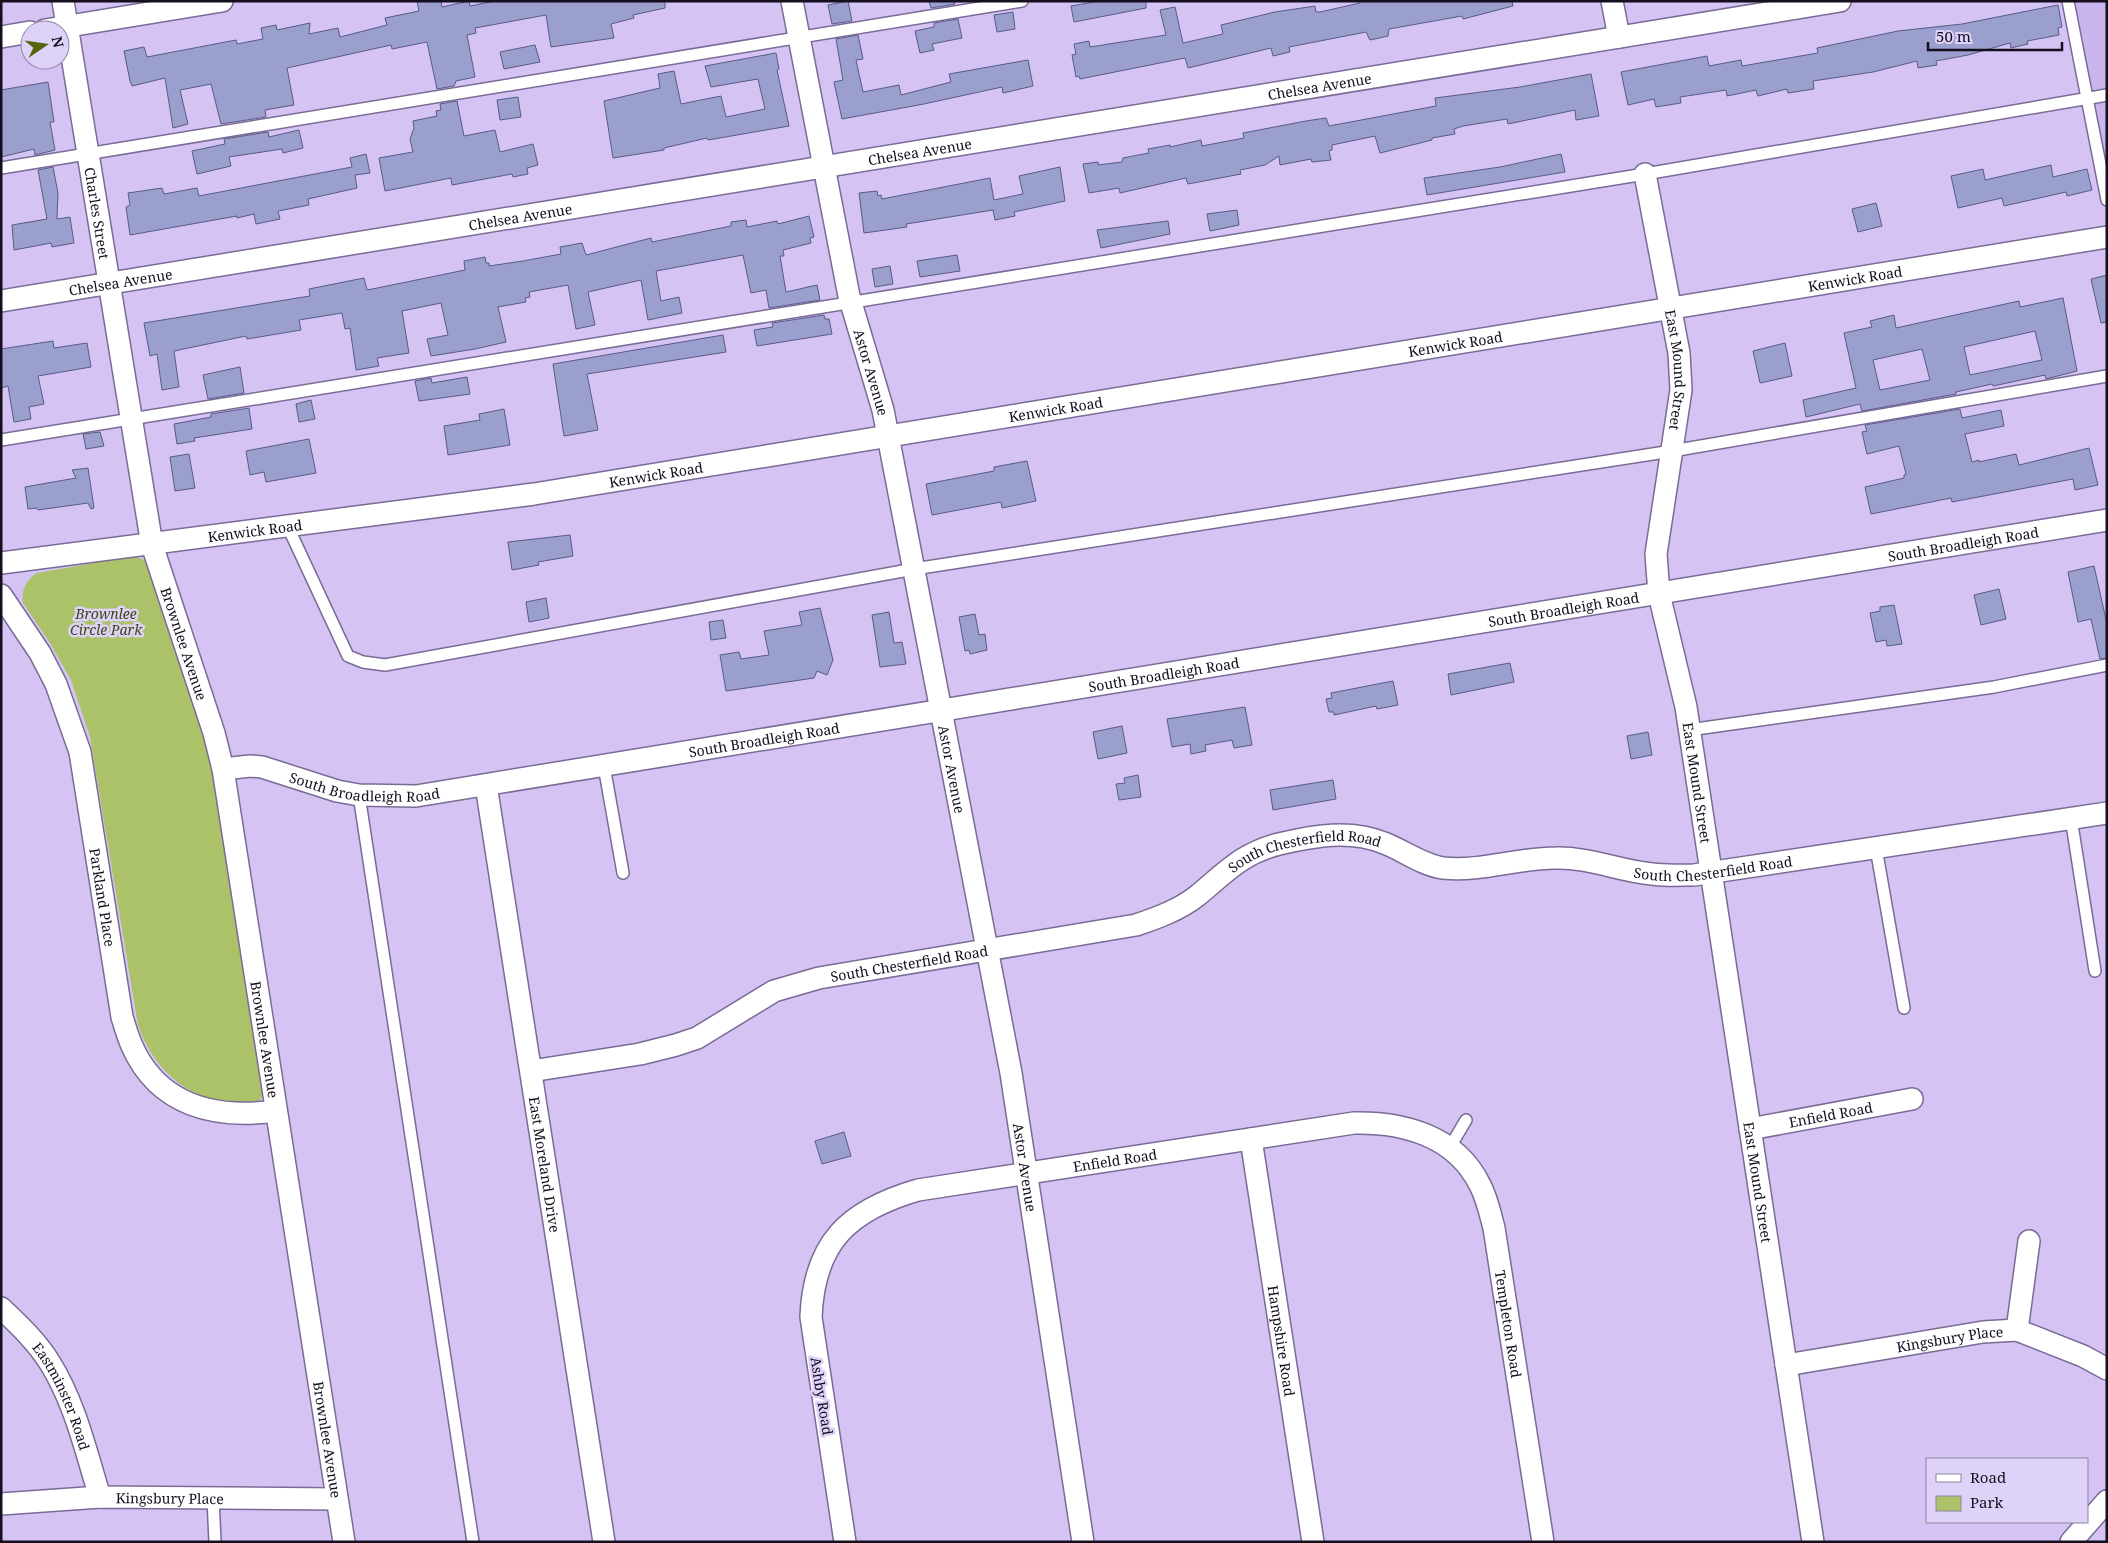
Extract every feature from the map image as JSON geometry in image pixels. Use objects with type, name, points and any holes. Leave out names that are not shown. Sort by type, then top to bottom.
[{"type":"street","name":"Charles Street","points":[[64,1],[66,20]]},
{"type":"street","points":[[70,26],[222,1]]},
{"type":"street","name":"Astor Avenue","points":[[792,1],[851,301],[881,401],[1011,1073],[1082,1542]]},
{"type":"street","points":[[1612,1],[1619,37]]},
{"type":"street","name":"Chelsea Avenue","points":[[1,301],[1840,1]]},
{"type":"street","points":[[1,37],[20,34]]},
{"type":"street","name":"Charles Street","points":[[70,44],[152,544]]},
{"type":"street","name":"East Mound Street","points":[[1645,174],[1672,308],[1681,390],[1656,554],[1659,594],[1686,707],[1813,1542]]},
{"type":"street","name":"Kenwick Road","points":[[1,563],[534,494],[2107,237]]},
{"type":"street","name":"South Broadleigh Road","points":[[223,769],[250,766],[262,767],[337,791],[359,795],[416,796],[2107,520]]},
{"type":"street","name":"Brownlee Avenue","points":[[152,544],[214,733],[223,769],[344,1542]]},
{"type":"street","name":"Parkland Place","points":[[1,595],[40,653],[56,684],[80,752],[122,1017],[132,1046],[147,1072],[168,1093],[195,1108],[228,1113],[255,1114],[276,1111]]},
{"type":"street","name":"East Moreland Drive","points":[[486,785],[604,1542]]},
{"type":"street","name":"South Chesterfield Road","points":[[530,1071],[640,1054],[676,1045],[696,1038],[774,991],[819,978],[1136,925],[1158,917],[1196,896],[1234,864],[1251,854],[1277,845],[1335,835],[1358,836],[1383,842],[1440,867],[1459,869],[1553,858],[1579,858],[1651,874],[1694,876],[2107,812]]},
{"type":"street","name":"Enfield Road","points":[[1750,1129],[1912,1099]]},
{"type":"street","name":"Enfield Road","points":[[826,1252],[836,1236],[851,1221],[887,1199],[918,1190],[1354,1124],[1390,1124],[1424,1134]]},
{"type":"street","name":"Templeton Road","points":[[1424,1134],[1450,1147],[1462,1158],[1480,1185],[1494,1228],[1543,1542]]},
{"type":"street","name":"Hampshire Road","points":[[1251,1139],[1313,1542]]},
{"type":"street","points":[[2017,1330],[2029,1241]]},
{"type":"street","name":"Ashby Road","points":[[826,1252],[812,1295],[811,1317],[845,1542]]},
{"type":"street","name":"Eastminster Road","points":[[1,1308],[29,1336],[50,1362],[65,1390],[100,1497]]},
{"type":"street","name":"Kingsbury Place","points":[[1786,1365],[1983,1332],[2017,1330],[2083,1356],[2107,1369]]},
{"type":"street","name":"Kingsbury Place","points":[[1,1504],[100,1497],[337,1499]]},
{"type":"street","points":[[2088,1523],[2107,1501]]},
{"type":"street","points":[[2071,1542],[2088,1523]]},
{"type":"lane","points":[[1,168],[1022,1]]},
{"type":"lane","points":[[2068,1],[2107,200]]},
{"type":"lane","points":[[1,440],[1645,174],[2107,95]]},
{"type":"lane","points":[[288,527],[348,656],[362,662],[386,665],[914,569],[1672,451],[2107,376]]},
{"type":"lane","points":[[1689,730],[1994,687],[2107,665]]},
{"type":"lane","points":[[604,766],[623,873]]},
{"type":"lane","points":[[359,795],[473,1542]]},
{"type":"lane","points":[[2071,818],[2095,971]]},
{"type":"lane","points":[[1876,848],[1904,1008]]},
{"type":"lane","points":[[1450,1147],[1466,1120]]},
{"type":"lane","points":[[212,1498],[215,1542]]},
{"type":"shaded area","points":[[2068,1],[2107,1],[2107,198]]},
{"type":"green space","name":"Brownlee Circle Park","points":[[134,556],[144,560],[149,565],[205,739],[219,799],[265,1093],[260,1100],[252,1102],[238,1103],[214,1100],[185,1087],[161,1067],[144,1040],[138,1025],[90,737],[71,680],[50,643],[23,603],[25,586],[37,573]]},
{"type":"building","points":[[417,1],[441,1],[442,7],[469,1],[470,6],[495,1],[665,1],[665,8],[633,15],[634,18],[611,24],[614,38],[551,47],[546,15],[475,28],[476,33],[467,35],[475,77],[456,81],[454,86],[437,89],[427,42],[392,49],[391,45],[287,68],[294,105],[265,110],[266,117],[221,124],[211,84],[180,90],[188,124],[173,128],[165,78],[132,86],[130,81],[124,51],[144,47],[147,57],[236,40],[237,44],[263,39],[261,28],[276,25],[277,30],[310,23],[309,34],[338,28],[340,37],[387,25],[385,18],[419,11]]},
{"type":"building","points":[[848,1],[852,21],[832,24],[828,5]]},
{"type":"building","points":[[929,1],[954,1],[955,4],[931,8]]},
{"type":"building","points":[[1100,1],[1146,1],[1146,8],[1074,22],[1071,6]]},
{"type":"building","points":[[1359,1],[1512,1],[1513,6],[1463,19],[1462,16],[1389,29],[1388,36],[1370,40],[1366,32],[1289,47],[1290,52],[1273,56],[1271,48],[1188,68],[1185,58],[1080,79],[1079,76],[1076,77],[1072,55],[1076,54],[1074,44],[1089,41],[1090,47],[1166,35],[1160,10],[1175,7],[1183,43],[1223,34],[1221,25],[1275,12],[1315,6],[1316,12],[1320,12],[1360,3]]},
{"type":"building","points":[[2058,5],[2062,27],[2058,28],[2059,35],[2027,41],[2028,44],[2011,48],[2010,43],[1968,55],[1936,61],[1937,65],[1918,68],[1917,61],[1873,72],[1813,81],[1814,89],[1788,93],[1787,89],[1758,96],[1756,90],[1727,96],[1726,90],[1680,97],[1681,103],[1656,107],[1654,99],[1628,105],[1621,72],[1707,56],[1709,66],[1741,60],[1742,66],[1818,53],[1817,48],[1898,31],[1962,24]]},
{"type":"building","points":[[1013,12],[1015,29],[997,32],[994,15]]},
{"type":"building","points":[[958,19],[962,38],[932,44],[934,50],[920,53],[915,31],[934,27],[934,23]]},
{"type":"building","points":[[858,35],[863,59],[856,60],[863,92],[899,85],[901,95],[951,82],[949,74],[1028,60],[1033,86],[1003,93],[1002,87],[842,119],[834,82],[843,80],[836,39]]},
{"type":"building","points":[[535,45],[540,62],[504,69],[500,52]]},
{"type":"building","points":[[776,53],[779,69],[777,70],[789,126],[708,140],[707,138],[664,148],[664,150],[613,158],[604,101],[660,88],[658,74],[674,71],[681,104],[721,96],[726,117],[765,109],[758,79],[711,87],[705,66]]},
{"type":"building","points":[[1591,74],[1599,116],[1576,120],[1575,110],[1508,124],[1507,119],[1463,126],[1454,129],[1455,134],[1432,138],[1432,140],[1380,153],[1375,136],[1332,145],[1332,150],[1329,151],[1331,160],[1312,162],[1311,159],[1280,165],[1279,156],[1265,165],[1240,170],[1241,174],[1188,184],[1186,178],[1120,193],[1119,188],[1089,193],[1083,164],[1098,162],[1098,165],[1122,162],[1123,158],[1149,153],[1148,149],[1170,145],[1170,147],[1201,140],[1202,146],[1244,138],[1243,133],[1306,121],[1326,118],[1329,126],[1436,106],[1435,98],[1520,87]]},
{"type":"building","points":[[48,82],[54,122],[50,122],[55,150],[35,155],[34,149],[1,157],[1,90]]},
{"type":"building","points":[[518,97],[521,117],[500,120],[497,100]]},
{"type":"building","points":[[457,101],[464,136],[495,130],[500,152],[533,144],[538,165],[527,168],[528,174],[513,177],[512,174],[452,185],[451,178],[385,191],[379,158],[413,152],[410,139],[414,128],[413,121],[437,116],[436,111],[441,110],[440,104]]},
{"type":"building","points":[[299,130],[303,148],[283,153],[282,149],[229,157],[231,166],[197,174],[192,151],[225,144],[224,139],[268,132],[269,137]]},
{"type":"building","points":[[366,154],[370,173],[355,175],[357,188],[308,199],[309,205],[278,211],[280,219],[256,224],[254,214],[130,235],[126,207],[130,205],[128,193],[162,188],[164,194],[197,188],[199,196],[352,167],[350,158]]},
{"type":"building","points":[[1561,154],[1565,172],[1427,195],[1424,178],[1500,167]]},
{"type":"building","points":[[2051,165],[2053,177],[2087,169],[2092,190],[2067,196],[2066,192],[2004,206],[2002,198],[1958,208],[1951,176],[1983,169],[1985,180]]},
{"type":"building","points":[[53,167],[58,193],[57,219],[70,217],[74,243],[52,247],[51,243],[14,250],[12,225],[47,219],[38,170]]},
{"type":"building","points":[[1060,167],[1065,201],[1014,212],[1015,216],[995,220],[993,210],[906,224],[907,227],[864,233],[859,193],[877,191],[878,196],[881,195],[882,199],[990,178],[994,200],[1023,194],[1019,176]]},
{"type":"building","points":[[1876,203],[1882,226],[1858,232],[1852,209]]},
{"type":"building","points":[[1237,210],[1239,225],[1210,231],[1207,214]]},
{"type":"building","points":[[809,216],[814,237],[810,238],[811,243],[783,250],[784,256],[780,256],[786,292],[817,285],[820,300],[769,308],[766,290],[751,293],[743,255],[656,271],[661,301],[679,297],[682,313],[648,320],[641,280],[588,292],[595,325],[576,329],[568,285],[529,292],[530,297],[525,298],[526,302],[498,307],[506,342],[475,349],[431,356],[427,339],[448,335],[441,303],[402,311],[409,353],[377,358],[379,366],[356,370],[350,328],[345,329],[342,313],[299,320],[301,330],[247,339],[246,336],[174,351],[179,387],[162,390],[157,354],[150,356],[144,323],[310,296],[309,289],[364,278],[367,290],[465,270],[464,261],[485,257],[486,263],[489,263],[489,266],[561,254],[560,247],[582,243],[586,255],[651,238],[652,242],[731,226],[731,222],[746,220],[747,227],[777,221],[778,224]]},
{"type":"building","points":[[1168,221],[1170,234],[1101,248],[1097,230]]},
{"type":"building","points":[[957,255],[960,271],[920,277],[917,261]]},
{"type":"building","points":[[890,266],[893,284],[875,287],[872,269]]},
{"type":"building","points":[[2107,275],[2107,322],[2101,323],[2091,279]]},
{"type":"building","points":[[2063,298],[2077,371],[2046,379],[2045,375],[1993,386],[1992,384],[1956,392],[1956,394],[1862,411],[1860,404],[1806,417],[1803,400],[1856,388],[1844,333],[1872,327],[1870,321],[1894,315],[1896,328],[2019,301],[2020,307]],"holes":[[[2035,331],[2042,360],[1970,375],[1964,347]],[[1922,349],[1930,380],[1880,390],[1873,360]]]},
{"type":"building","points":[[824,315],[825,319],[829,319],[832,334],[757,346],[754,330],[773,327],[772,323]]},
{"type":"building","points":[[723,335],[726,352],[587,374],[598,430],[564,436],[553,364]]},
{"type":"building","points":[[53,341],[54,348],[87,343],[91,367],[38,376],[44,404],[29,407],[31,419],[14,422],[8,386],[1,388],[1,349]]},
{"type":"building","points":[[1785,343],[1792,376],[1760,383],[1753,351]]},
{"type":"building","points":[[240,367],[244,393],[208,399],[203,375]]},
{"type":"building","points":[[467,377],[470,394],[419,401],[415,381],[431,378],[432,383]]},
{"type":"building","points":[[311,400],[315,419],[299,422],[296,404]]},
{"type":"building","points":[[249,408],[252,429],[194,438],[195,441],[177,444],[174,424],[211,417],[211,414]]},
{"type":"building","points":[[504,409],[510,445],[448,455],[444,426],[480,420],[479,414]]},
{"type":"building","points":[[1960,409],[1962,418],[2001,410],[2004,426],[1965,434],[1972,462],[2016,454],[2019,465],[2089,448],[2098,485],[2075,490],[2073,479],[1952,502],[1951,498],[1871,514],[1865,487],[1904,478],[1906,474],[1899,446],[1867,454],[1862,432],[1867,431],[1865,425]]},
{"type":"building","points":[[100,432],[104,446],[86,449],[83,434]]},
{"type":"building","points":[[309,439],[316,473],[266,482],[264,472],[250,475],[246,451]]},
{"type":"building","points":[[189,454],[195,488],[175,491],[170,457]]},
{"type":"building","points":[[1027,461],[1036,501],[1002,508],[1001,502],[932,515],[926,484],[994,471],[994,467]]},
{"type":"building","points":[[88,468],[94,508],[91,509],[88,503],[38,510],[37,508],[28,509],[25,487],[76,478],[72,470]]},
{"type":"building","points":[[570,535],[573,556],[538,562],[539,565],[512,570],[508,542]]},
{"type":"building","points":[[2094,566],[2107,624],[2107,658],[2100,659],[2091,619],[2078,622],[2068,572]]},
{"type":"building","points":[[1999,589],[2006,619],[1981,625],[1974,595]]},
{"type":"building","points":[[546,598],[549,618],[529,622],[526,602]]},
{"type":"building","points":[[1894,605],[1902,644],[1887,646],[1886,640],[1876,642],[1870,613],[1880,611],[1880,607]]},
{"type":"building","points":[[820,608],[833,660],[827,675],[817,671],[814,678],[726,691],[720,655],[739,652],[741,659],[769,655],[764,631],[802,625],[799,612]]},
{"type":"building","points":[[889,612],[894,643],[902,642],[906,664],[880,667],[872,615]]},
{"type":"building","points":[[975,614],[979,635],[985,634],[987,650],[970,654],[969,650],[965,651],[959,617]]},
{"type":"building","points":[[723,620],[726,638],[711,640],[709,622]]},
{"type":"building","points":[[1510,663],[1514,682],[1451,695],[1448,674]]},
{"type":"building","points":[[1393,681],[1398,705],[1377,709],[1376,706],[1334,715],[1334,712],[1329,712],[1326,699],[1332,698],[1331,693]]},
{"type":"building","points":[[1245,707],[1252,745],[1234,748],[1232,740],[1205,745],[1206,751],[1191,754],[1190,744],[1172,747],[1167,719]]},
{"type":"building","points":[[1122,726],[1127,753],[1098,759],[1093,732]]},
{"type":"building","points":[[1648,732],[1652,755],[1631,759],[1627,736]]},
{"type":"building","points":[[1138,775],[1141,797],[1119,800],[1116,784],[1125,783],[1124,778]]},
{"type":"building","points":[[1333,780],[1336,799],[1273,810],[1270,790]]},
{"type":"building","points":[[844,1132],[851,1156],[822,1164],[815,1141]]}]
